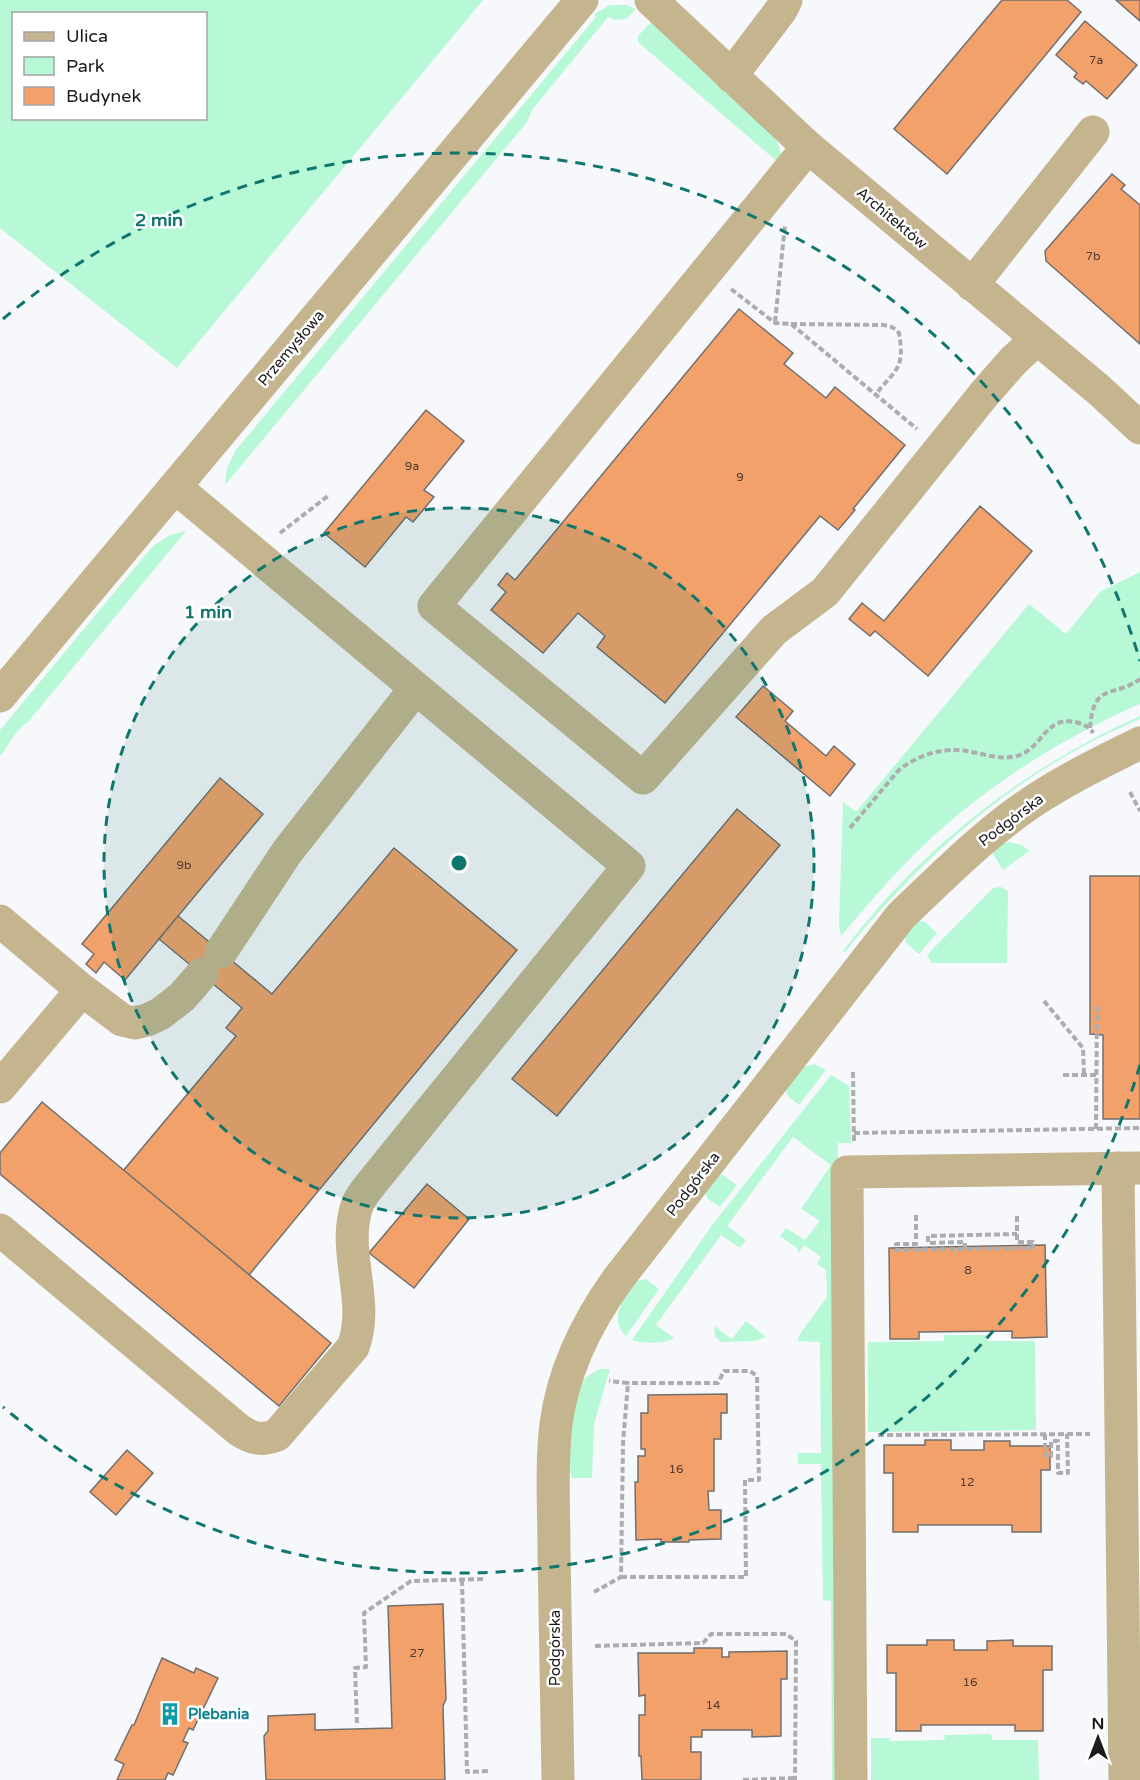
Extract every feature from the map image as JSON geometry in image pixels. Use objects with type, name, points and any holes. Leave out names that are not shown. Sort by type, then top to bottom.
[{"type":"street","name":"Przemysłowa","points":[[0,696],[582,0]]},
{"type":"street","name":"Architektów","points":[[651,0],[808,147],[1099,390],[1140,428]]},
{"type":"street","points":[[731,76],[786,0]]},
{"type":"street","points":[[972,285],[1093,132]]},
{"type":"street","points":[[808,147],[434,606],[643,777],[774,630],[825,592],[1014,360],[1036,339]]},
{"type":"street","points":[[0,1230],[239,1430],[251,1437],[264,1439],[277,1435],[353,1347],[358,1333],[360,1315],[352,1239],[353,1221],[358,1202],[629,866],[175,487]]},
{"type":"street","points":[[0,921],[110,1013],[122,1020],[135,1023],[147,1020],[182,997],[211,963],[287,852],[416,689]]},
{"type":"street","name":"Podgórska","points":[[558,1780],[554,1479],[556,1424],[567,1378],[582,1335],[618,1279],[901,916],[1000,825],[1050,790],[1140,743]]},
{"type":"street","points":[[0,1087],[82,990]]},
{"type":"street","points":[[851,1780],[847,1172],[1129,1168],[1125,1780]]},
{"type":"path","points":[[775,323],[787,206],[785,174]]},
{"type":"path","points":[[707,270],[775,323],[892,327],[900,338],[901,360],[899,367],[875,395]]},
{"type":"path","points":[[790,324],[941,448]]},
{"type":"path","points":[[277,536],[328,496]]},
{"type":"path","points":[[1090,728],[1093,709],[1103,695],[1140,679]]},
{"type":"path","points":[[850,828],[898,771],[916,758],[941,751],[973,752],[995,758],[1015,756],[1030,749],[1047,730],[1061,721],[1076,722],[1090,728],[1094,735]]},
{"type":"path","points":[[1130,792],[1140,811]]},
{"type":"path","points":[[1044,1001],[1083,1048],[1083,1075]]},
{"type":"path","points":[[1096,1005],[1096,1129]]},
{"type":"path","points":[[853,1072],[854,1133],[1140,1128]]},
{"type":"path","points":[[1063,1076],[1096,1075]]},
{"type":"path","points":[[916,1215],[916,1244],[896,1244],[896,1250],[1033,1248],[1033,1242],[1017,1242],[1017,1214]]},
{"type":"path","points":[[965,1249],[965,1242],[928,1243],[928,1236],[1017,1234]]},
{"type":"path","points":[[594,1592],[621,1576],[746,1576],[745,1480],[759,1480],[757,1376],[750,1371],[724,1371],[718,1383],[609,1381]]},
{"type":"path","points":[[621,1576],[623,1443],[628,1383]]},
{"type":"path","points":[[1045,1434],[1045,1456],[1051,1456],[1051,1441],[1058,1441],[1058,1473],[1068,1473],[1067,1434]]},
{"type":"path","points":[[873,1435],[1060,1434]]},
{"type":"path","points":[[357,1723],[356,1668],[366,1667],[364,1613],[411,1581],[484,1579]]},
{"type":"path","points":[[462,1580],[467,1772],[489,1771]]},
{"type":"path","points":[[595,1646],[703,1643],[711,1634],[786,1634],[796,1641],[795,1779],[742,1780]]},
{"type":"green space","points":[[0,0],[483,0],[177,368],[0,228]]},
{"type":"green space","points":[[610,5],[627,5],[636,9],[626,19],[616,20],[608,17],[532,110],[527,122],[225,485],[227,468],[236,450],[596,17],[594,14]]},
{"type":"green space","points":[[652,21],[776,138],[781,154],[779,163],[638,42],[638,36]]},
{"type":"green space","points":[[186,531],[28,722],[16,733],[0,756],[0,730],[153,546],[170,535]]},
{"type":"green space","points":[[1140,572],[1140,704],[1055,747],[975,801],[916,853],[841,936],[839,924],[843,802],[856,812],[1029,604],[1066,634],[1101,591]]},
{"type":"green space","points":[[1140,716],[1140,719],[1054,763],[978,817],[942,847],[876,915],[845,952],[843,951],[906,878],[976,815],[1015,786],[1055,761]]},
{"type":"green space","points":[[1009,842],[1022,845],[1029,851],[1003,870],[993,854],[999,846]]},
{"type":"green space","points":[[1001,887],[1008,891],[1007,963],[932,963],[927,955],[993,888]]},
{"type":"green space","points":[[922,921],[937,933],[919,954],[906,943],[905,938],[917,922]]},
{"type":"green space","points":[[814,1064],[826,1070],[799,1105],[788,1096],[785,1090],[803,1067]]},
{"type":"green space","points":[[831,1075],[849,1086],[851,1143],[838,1143],[841,1780],[832,1780],[831,1601],[823,1600],[821,1464],[798,1464],[798,1453],[821,1453],[820,1342],[797,1341],[827,1297],[826,1270],[817,1264],[821,1257],[804,1245],[799,1253],[797,1248],[780,1236],[786,1228],[805,1240],[820,1221],[801,1209],[831,1165],[793,1137],[727,1226],[746,1240],[740,1248],[721,1235],[656,1325],[674,1338],[653,1343],[632,1340],[713,1224]]},
{"type":"green space","points":[[719,1174],[737,1185],[720,1207],[708,1199],[705,1192]]},
{"type":"green space","points":[[646,1279],[659,1289],[626,1336],[618,1322],[620,1308],[637,1281]]},
{"type":"green space","points":[[746,1321],[766,1337],[755,1341],[721,1342],[715,1336],[714,1326],[732,1339]]},
{"type":"green space","points":[[944,1335],[987,1335],[987,1341],[1035,1341],[1036,1430],[868,1432],[868,1342],[944,1341]]},
{"type":"green space","points":[[601,1369],[610,1369],[594,1424],[592,1478],[572,1478],[570,1445],[579,1391],[586,1378]]},
{"type":"green space","points":[[991,1734],[992,1740],[1038,1740],[1039,1780],[871,1780],[871,1738],[890,1738],[890,1741],[944,1740],[945,1735]]},
{"type":"building","points":[[1002,0],[1067,0],[1081,12],[947,174],[894,129]]},
{"type":"building","points":[[1116,0],[1140,0],[1140,21]]},
{"type":"building","points":[[1085,21],[1137,65],[1107,99],[1086,81],[1083,84],[1074,77],[1077,73],[1056,55]]},
{"type":"building","points":[[1112,174],[1125,185],[1121,189],[1140,205],[1140,344],[1046,261],[1045,251]]},
{"type":"building","points":[[739,309],[793,353],[784,364],[826,398],[835,387],[905,445],[838,530],[820,516],[665,703],[597,647],[605,636],[578,613],[543,653],[491,610],[506,592],[498,585],[507,573],[515,580]]},
{"type":"building","points":[[426,410],[464,441],[424,490],[434,497],[413,522],[406,517],[365,567],[324,533]]},
{"type":"building","points":[[980,506],[1032,551],[928,676],[875,631],[870,636],[849,619],[862,603],[884,621]]},
{"type":"building","points":[[763,686],[793,711],[785,721],[826,756],[834,746],[855,764],[830,796],[736,717]]},
{"type":"building","points":[[220,778],[263,814],[125,980],[104,962],[96,973],[86,964],[94,954],[82,944]]},
{"type":"building","points":[[737,809],[780,845],[557,1116],[512,1079]]},
{"type":"building","points":[[394,848],[517,950],[249,1275],[123,1171],[236,1036],[226,1028],[242,1008],[159,939],[178,916],[272,994]]},
{"type":"building","points":[[1090,876],[1140,876],[1140,1119],[1103,1119],[1103,1035],[1090,1034]]},
{"type":"building","points":[[42,1102],[331,1343],[279,1406],[0,1174],[0,1153]]},
{"type":"building","points":[[427,1184],[469,1219],[414,1288],[369,1253]]},
{"type":"building","points":[[1045,1245],[1047,1337],[1012,1338],[1012,1331],[919,1332],[919,1339],[890,1339],[889,1248]]},
{"type":"building","points":[[727,1394],[727,1413],[721,1413],[721,1439],[714,1439],[714,1491],[708,1491],[709,1510],[721,1510],[721,1539],[689,1540],[689,1542],[661,1542],[661,1539],[636,1540],[635,1482],[638,1482],[638,1456],[645,1456],[645,1449],[641,1449],[641,1413],[648,1413],[648,1395]]},
{"type":"building","points":[[925,1440],[951,1440],[951,1450],[984,1450],[984,1441],[1010,1441],[1010,1446],[1050,1446],[1050,1470],[1041,1470],[1041,1532],[1012,1532],[1012,1525],[918,1525],[918,1532],[893,1532],[893,1473],[884,1473],[884,1445],[925,1445]]},
{"type":"building","points":[[127,1450],[153,1473],[116,1515],[90,1492]]},
{"type":"building","points":[[443,1604],[446,1699],[443,1706],[445,1780],[266,1780],[264,1736],[268,1731],[268,1716],[315,1714],[315,1730],[392,1728],[388,1606]]},
{"type":"building","points":[[927,1640],[954,1640],[954,1650],[987,1650],[987,1641],[1013,1640],[1013,1646],[1052,1646],[1052,1670],[1043,1670],[1043,1731],[1015,1731],[1015,1725],[921,1725],[921,1731],[896,1731],[896,1673],[887,1673],[887,1645],[927,1645]]},
{"type":"building","points":[[694,1648],[722,1648],[722,1657],[729,1657],[729,1652],[787,1651],[787,1679],[781,1679],[781,1736],[752,1737],[752,1730],[702,1730],[702,1737],[691,1737],[691,1752],[701,1752],[701,1780],[642,1780],[641,1756],[639,1756],[639,1715],[645,1715],[645,1695],[639,1696],[638,1653],[694,1653]]},
{"type":"building","name":"Plebania","points":[[162,1658],[194,1673],[196,1668],[218,1678],[193,1730],[189,1728],[183,1741],[188,1743],[173,1775],[168,1773],[165,1780],[117,1780],[124,1764],[115,1760],[134,1725]]},
{"type":"place","name":"Plebania","points":[[170,1714]]}]
